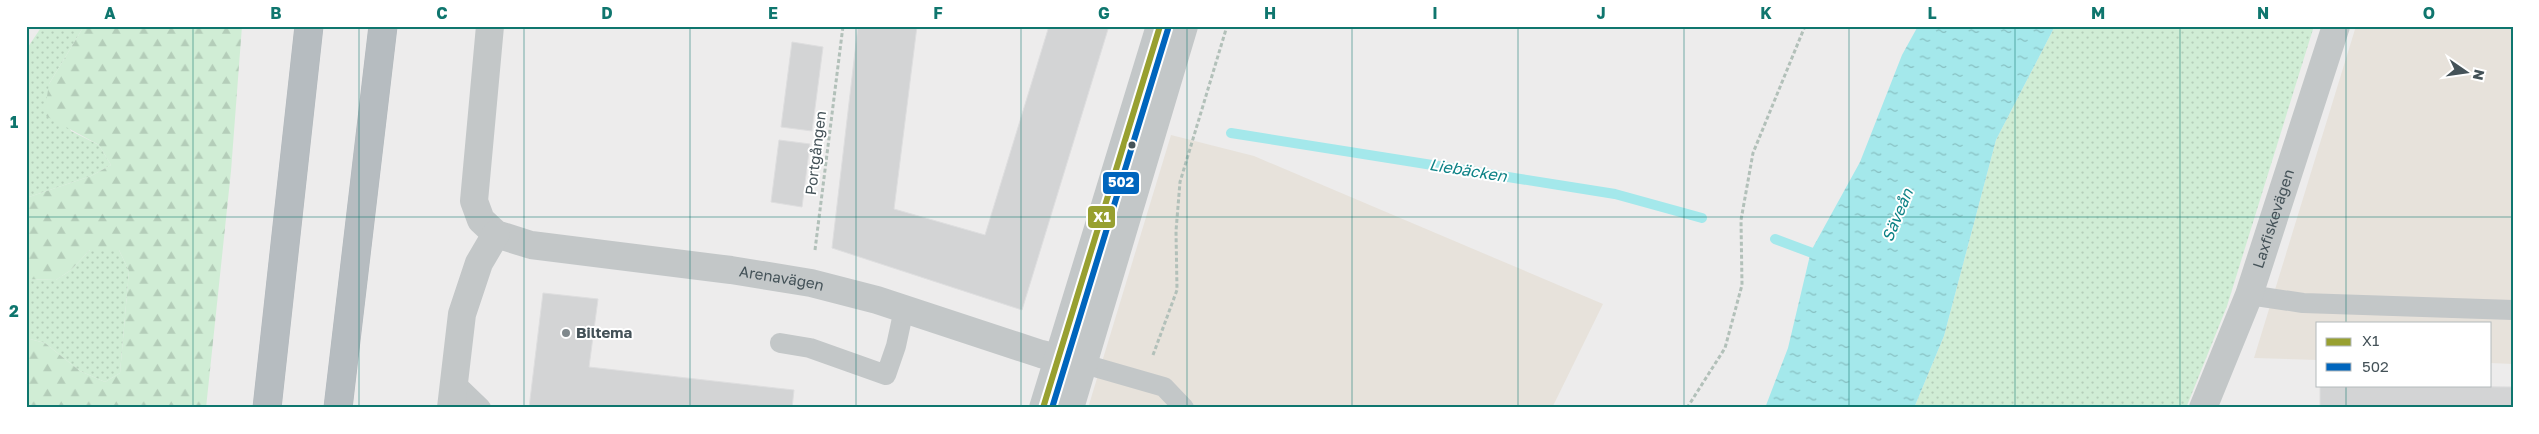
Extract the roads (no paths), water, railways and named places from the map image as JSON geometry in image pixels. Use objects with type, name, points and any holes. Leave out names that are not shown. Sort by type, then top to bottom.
[{"type":"highway","points":[[267,408],[309,26]]},
{"type":"highway","points":[[338,408],[383,26]]},
{"type":"street","points":[[453,395],[462,314],[479,262],[496,234],[481,220],[474,201],[490,26]]},
{"type":"street","points":[[1070,408],[1071,362],[1160,26]]},
{"type":"street","points":[[1042,408],[1071,362],[1184,26]]},
{"type":"street","name":"Laxfiskevägen","points":[[2203,408],[2249,294],[2336,26]]},
{"type":"street","name":"Arenavägen","points":[[496,234],[531,245],[731,270],[811,283],[878,300],[1071,362]]},
{"type":"lane","points":[[2249,294],[2302,304],[2513,310]]},
{"type":"lane","points":[[780,343],[810,348],[886,376],[896,346],[904,309]]},
{"type":"lane","points":[[1071,362],[1164,387],[1184,408]]},
{"type":"lane","points":[[453,395],[481,408]]},
{"type":"water","name":"Säveån","points":[[1918,26],[2055,26],[1996,140],[1944,336],[1914,408],[1765,408],[1788,348],[1811,251],[1860,162],[1902,55]]},
{"type":"waterway","name":"Liebäcken","points":[[1231,133],[1615,194],[1702,218]]},
{"type":"waterway","name":"Liebäcken","points":[[1775,239],[1823,257]]},
{"type":"place","name":"Biltema","points":[[566,333]]}]
